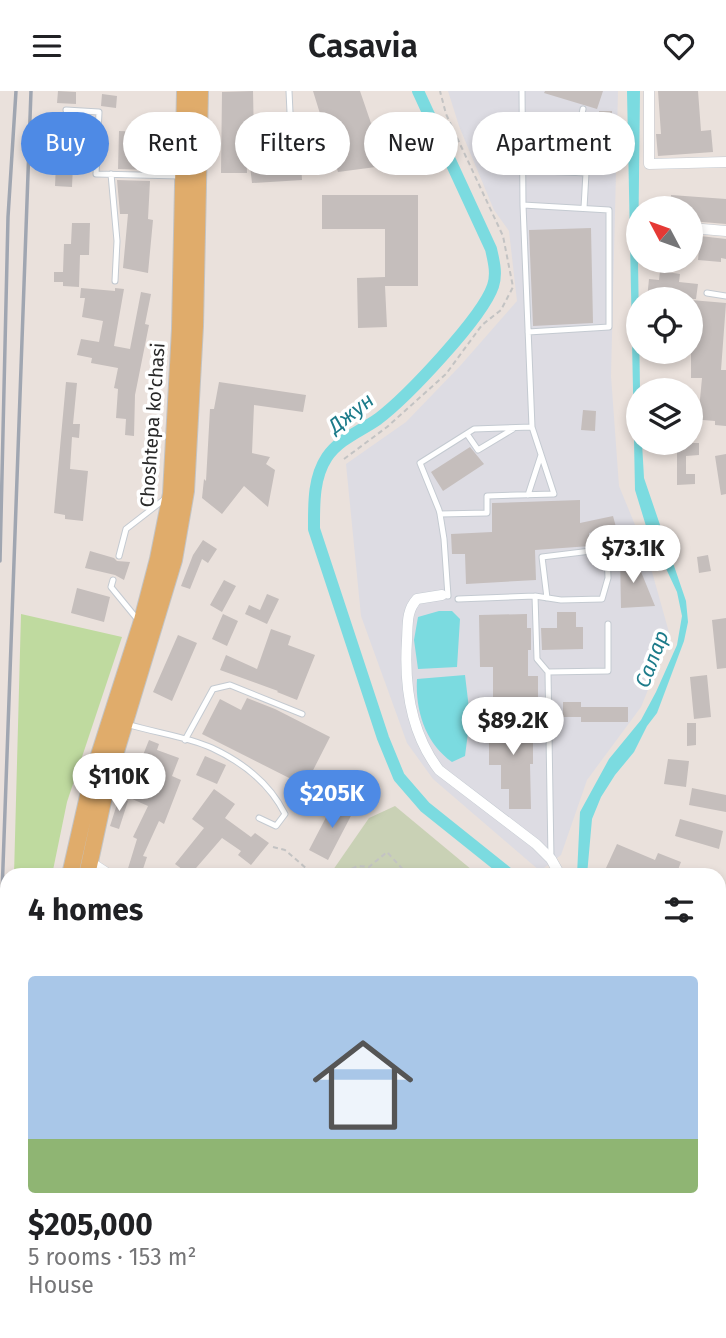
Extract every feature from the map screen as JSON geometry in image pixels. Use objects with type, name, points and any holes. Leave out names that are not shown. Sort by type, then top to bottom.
[{"type":"main road","name":"Choshtepa ko'chasi","points":[[72,868],[96,762],[141,624],[171,494],[180,328],[185,91]]},
{"type":"main road","name":"Choshtepa ko'chasi","points":[[89,868],[108,778],[174,559],[186,491],[195,326],[200,91]]},
{"type":"street","points":[[649,91],[649,164],[726,162]]},
{"type":"street","points":[[704,229],[726,231]]},
{"type":"street","points":[[442,595],[417,599],[409,608],[405,666],[418,736],[428,756],[449,780],[536,844],[556,868]]},
{"type":"lane","points":[[289,91],[290,112]]},
{"type":"lane","points":[[522,91],[522,112]]},
{"type":"lane","points":[[66,110],[99,112],[96,174],[183,176]]},
{"type":"lane","points":[[111,174],[117,241],[115,281]]},
{"type":"lane","points":[[440,514],[487,513],[487,496],[554,494],[533,427],[523,175]]},
{"type":"lane","points":[[584,208],[586,175]]},
{"type":"lane","points":[[523,205],[609,210],[609,327],[528,332]]},
{"type":"lane","points":[[707,293],[726,296]]},
{"type":"lane","points":[[467,434],[478,450],[516,427]]},
{"type":"lane","points":[[442,595],[448,596],[440,514],[420,463],[474,429],[533,427]]},
{"type":"lane","points":[[528,495],[541,455]]},
{"type":"lane","points":[[119,556],[126,529],[171,494]]},
{"type":"lane","points":[[458,599],[535,596],[547,598],[561,600],[602,599],[608,578],[607,549],[542,557],[547,598]]},
{"type":"lane","points":[[113,580],[111,587],[141,624]]},
{"type":"lane","points":[[535,596],[537,659],[548,672],[551,859]]},
{"type":"lane","points":[[548,672],[608,671],[608,624]]},
{"type":"lane","points":[[185,740],[214,689],[230,685],[302,714]]},
{"type":"lane","points":[[124,723],[211,747],[244,767],[276,796],[285,814],[276,826],[259,818]]},
{"type":"path","points":[[344,459],[387,427],[446,374],[482,325],[501,310],[513,287],[503,236],[446,114],[440,91]]},
{"type":"path","points":[[273,847],[285,851],[306,868]]},
{"type":"path","points":[[354,868],[369,867],[387,852],[402,868]]},
{"type":"shaded area","points":[[448,91],[618,91],[617,112],[472,112],[472,157],[458,123],[458,112],[455,112]]},
{"type":"shaded area","points":[[479,175],[616,175],[611,376],[619,486],[647,554],[670,636],[641,707],[587,780],[561,855],[544,868],[537,868],[433,779],[407,743],[361,616],[346,464],[406,422],[517,301],[509,231],[494,210]]},
{"type":"green space","points":[[21,614],[122,637],[67,802],[53,868],[14,868]]},
{"type":"green space","points":[[395,806],[470,868],[334,868],[369,818]]},
{"type":"water","name":"Салар","points":[[627,91],[640,91],[639,196],[629,196],[629,175],[635,175],[635,112],[627,112]]},
{"type":"water","name":"Салар","points":[[631,273],[638,273],[638,287],[631,287]]},
{"type":"water","name":"Салар","points":[[632,364],[640,364],[640,378],[633,378]]},
{"type":"water","name":"Салар","points":[[634,455],[643,455],[644,478],[686,601],[688,622],[684,641],[657,713],[634,752],[601,797],[592,819],[588,868],[577,868],[580,812],[609,759],[641,720],[677,645],[682,616],[677,592],[646,526],[635,490]]},
{"type":"water","points":[[439,611],[452,611],[460,619],[457,667],[418,669],[414,640],[418,617]]},
{"type":"water","points":[[465,675],[470,717],[465,756],[452,762],[435,746],[424,726],[418,703],[417,679]]},
{"type":"building","points":[[58,91],[76,92],[76,104],[57,103]]},
{"type":"building","points":[[253,91],[253,112],[235,112],[235,173],[221,173],[222,92]]},
{"type":"building","points":[[313,91],[360,91],[367,112],[364,112],[364,169],[350,170],[350,112],[319,112]]},
{"type":"building","points":[[603,91],[597,109],[544,93]]},
{"type":"building","points":[[658,91],[698,91],[701,131],[711,130],[713,152],[658,156],[656,134],[661,134]]},
{"type":"building","points":[[102,94],[117,96],[116,108],[101,106]]},
{"type":"building","points":[[119,131],[123,131],[123,169],[118,169]]},
{"type":"building","points":[[56,175],[73,175],[72,187],[55,186]]},
{"type":"building","points":[[251,175],[302,175],[302,180],[252,183]]},
{"type":"building","points":[[117,180],[150,181],[148,219],[153,220],[148,273],[123,268],[128,214],[120,214]]},
{"type":"building","points":[[322,195],[418,195],[418,286],[385,286],[387,327],[358,328],[357,278],[385,277],[385,229],[322,229]]},
{"type":"building","points":[[704,197],[726,199],[726,224],[704,222]]},
{"type":"building","points":[[72,223],[90,223],[89,255],[80,255],[79,287],[63,286],[63,282],[54,282],[54,272],[63,272],[64,244],[71,244]]},
{"type":"building","points":[[591,228],[593,323],[533,326],[529,230]]},
{"type":"building","points":[[704,236],[726,239],[726,259],[721,258],[721,262],[704,261]]},
{"type":"building","points":[[660,273],[680,274],[679,282],[698,284],[698,287],[648,287],[649,279],[659,280]]},
{"type":"building","points":[[81,288],[115,291],[115,288],[124,289],[114,346],[130,349],[141,292],[151,294],[145,324],[149,325],[135,395],[134,436],[125,435],[126,419],[116,418],[118,389],[114,388],[118,368],[91,363],[92,358],[77,355],[81,339],[99,342],[103,321],[82,317],[85,298],[80,298]]},
{"type":"building","points":[[703,301],[726,303],[721,370],[726,370],[726,426],[703,420],[703,378],[691,378],[691,364],[703,364]]},
{"type":"building","points":[[66,382],[77,383],[73,424],[80,424],[79,438],[72,437],[70,469],[88,471],[83,521],[65,519],[65,515],[54,513]]},
{"type":"building","points":[[219,382],[306,395],[303,412],[254,405],[252,453],[270,457],[266,464],[275,470],[268,507],[244,486],[222,514],[202,498],[204,479],[206,481],[210,409],[214,409]]},
{"type":"building","points":[[583,410],[596,411],[595,431],[581,430]]},
{"type":"building","points":[[470,447],[484,464],[443,491],[431,472]]},
{"type":"building","points":[[726,454],[726,494],[721,495],[715,456]]},
{"type":"building","points":[[677,455],[699,455],[686,456],[686,474],[695,474],[695,484],[677,485]]},
{"type":"building","points":[[580,500],[580,523],[613,516],[616,527],[589,533],[590,546],[535,550],[536,580],[466,584],[465,554],[452,554],[451,534],[492,532],[492,503]]},
{"type":"building","points":[[203,540],[217,549],[208,563],[202,559],[190,589],[181,586],[193,555]]},
{"type":"building","points":[[90,551],[117,561],[130,562],[124,580],[115,575],[85,568]]},
{"type":"building","points":[[708,555],[711,571],[699,573],[697,557]]},
{"type":"building","points":[[620,556],[635,557],[655,606],[621,608]]},
{"type":"building","points":[[224,580],[236,586],[222,612],[210,605]]},
{"type":"building","points":[[77,588],[110,597],[104,622],[71,613]]},
{"type":"building","points":[[267,594],[279,599],[267,624],[245,614],[249,605],[260,610]]},
{"type":"building","points":[[557,612],[576,612],[576,627],[583,627],[583,649],[542,650],[541,628],[557,628]]},
{"type":"building","points":[[223,614],[238,621],[227,646],[212,639]]},
{"type":"building","points":[[527,614],[527,628],[531,628],[528,676],[538,676],[538,698],[493,699],[493,667],[480,667],[479,615]]},
{"type":"building","points":[[726,618],[726,668],[717,669],[712,620]]},
{"type":"building","points":[[271,629],[291,636],[288,645],[315,655],[297,700],[220,670],[226,655],[257,669]]},
{"type":"building","points":[[178,635],[197,643],[172,701],[153,692]]},
{"type":"building","points":[[707,675],[711,717],[694,719],[690,677]]},
{"type":"building","points":[[247,698],[330,737],[305,786],[202,734],[220,699],[241,710]]},
{"type":"building","points":[[563,702],[581,702],[581,707],[628,707],[628,722],[581,722],[581,717],[563,717]]},
{"type":"building","points":[[533,717],[531,809],[509,809],[509,789],[501,789],[501,765],[489,765],[489,718]]},
{"type":"building","points":[[687,723],[696,723],[696,745],[687,746]]},
{"type":"building","points":[[149,740],[159,744],[157,750],[179,758],[172,776],[181,780],[164,824],[159,821],[143,856],[147,857],[143,868],[128,868],[137,839],[133,837],[148,806],[130,798],[146,762],[141,760]]},
{"type":"building","points":[[205,756],[226,765],[217,784],[196,775]]},
{"type":"building","points":[[668,759],[689,761],[686,787],[664,784]]},
{"type":"building","points":[[692,788],[726,795],[726,812],[689,805]]},
{"type":"building","points":[[214,789],[235,804],[225,818],[251,837],[255,833],[269,843],[251,865],[238,855],[241,851],[222,838],[196,868],[180,868],[175,864],[204,828],[192,819]]},
{"type":"building","points":[[119,798],[128,801],[119,829],[110,826]]},
{"type":"building","points":[[335,800],[354,810],[328,860],[309,850]]},
{"type":"building","points":[[680,819],[723,831],[719,849],[675,836]]},
{"type":"building","points":[[617,844],[655,860],[658,853],[681,862],[679,868],[606,868]]},
{"type":"waterway","name":"Джун","points":[[418,91],[491,249],[495,268],[493,286],[474,317],[424,376],[378,419],[344,440],[327,457],[317,483],[314,529],[383,738],[399,777],[425,807],[501,868]]},
{"type":"railway","points":[[0,561],[8,217],[16,91]]},
{"type":"railway","points":[[3,868],[31,91]]}]
